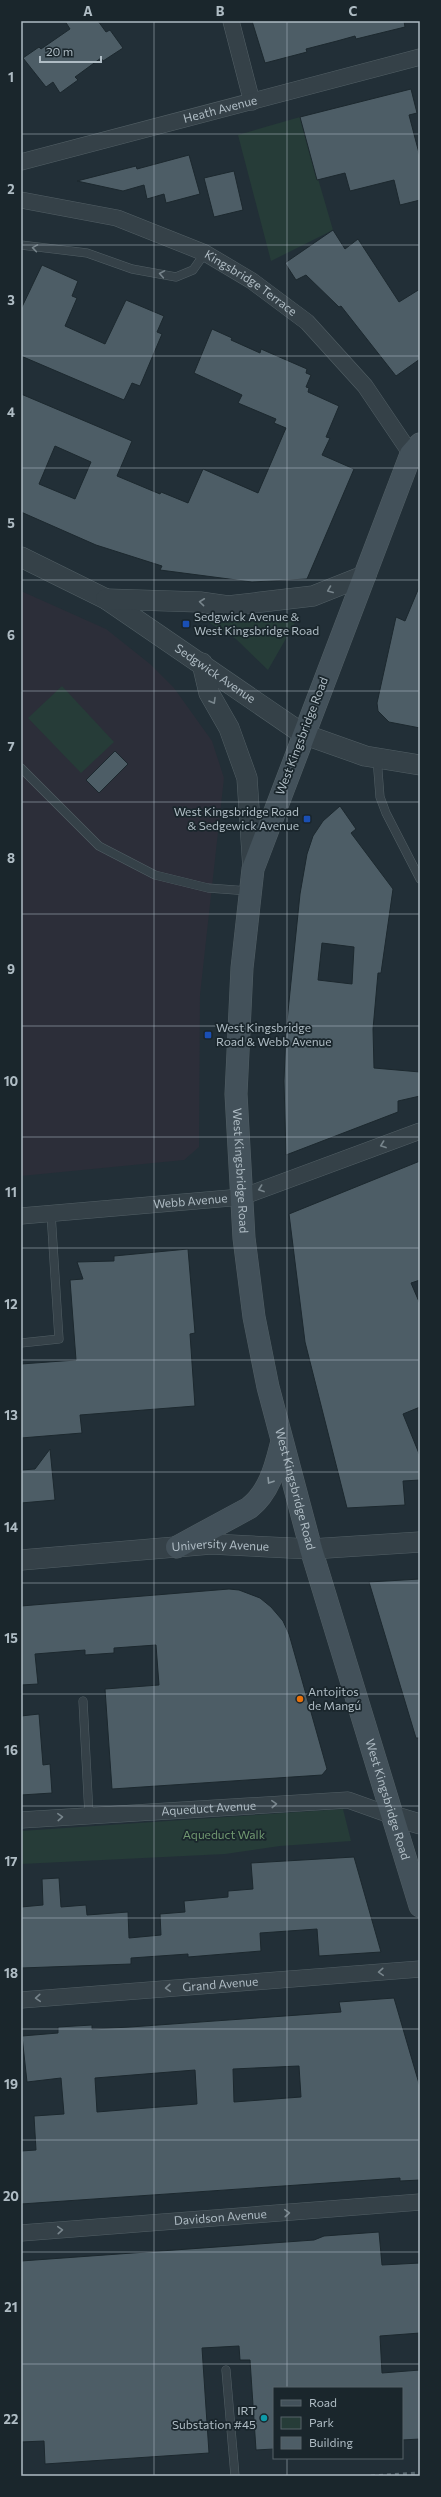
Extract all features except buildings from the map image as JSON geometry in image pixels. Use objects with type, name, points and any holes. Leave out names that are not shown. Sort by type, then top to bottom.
[{"type":"main road","name":"West Kingsbridge Road","points":[[417,451],[303,734],[253,869],[242,968],[236,1094],[244,1238],[254,1317],[282,1444],[311,1549],[420,1906]]},
{"type":"main road","points":[[177,1547],[249,1508],[257,1502],[274,1476],[282,1444]]},
{"type":"street","points":[[231,21],[252,102]]},
{"type":"street","name":"Heath Avenue","points":[[21,162],[420,57]]},
{"type":"street","name":"Kingsbridge Terrace","points":[[21,200],[117,218],[205,254],[252,281],[307,322],[365,386],[417,451]]},
{"type":"street","name":"Sedgwick Avenue","points":[[21,557],[106,599],[202,663],[303,734],[377,758],[420,765]]},
{"type":"street","points":[[106,599],[200,602],[228,606],[314,596],[366,575]]},
{"type":"street","points":[[202,663],[209,693],[228,728],[247,778],[253,869]]},
{"type":"street","name":"Webb Avenue","points":[[21,1216],[242,1197],[420,1131]]},
{"type":"street","name":"University Avenue","points":[[21,1560],[211,1544],[311,1549],[420,1542]]},
{"type":"street","name":"Aqueduct Avenue","points":[[21,1820],[348,1800],[393,1816]]},
{"type":"street","points":[[393,1816],[420,1824]]},
{"type":"street","name":"Grand Avenue","points":[[21,2000],[420,1969]]},
{"type":"street","name":"Davidson Avenue","points":[[21,2233],[420,2202]]},
{"type":"lane","points":[[21,245],[86,253],[132,269],[176,277],[193,270],[205,254]]},
{"type":"lane","points":[[377,758],[380,797],[386,813],[420,879]]},
{"type":"lane","points":[[21,768],[99,846],[155,875],[208,888],[251,891]]},
{"type":"lane","points":[[21,1343],[59,1339],[51,1214]]},
{"type":"lane","points":[[83,1701],[89,1815]]},
{"type":"lane","points":[[226,2370],[235,2476]]},
{"type":"shaded area","points":[[21,591],[106,629],[150,664],[174,688],[212,741],[224,778],[200,995],[199,1147],[184,1160],[21,1176]]},
{"type":"green space","points":[[300,117],[333,230],[271,261],[238,135]]},
{"type":"green space","points":[[296,621],[268,670],[236,639],[208,622]]},
{"type":"green space","points":[[62,686],[114,742],[81,773],[28,718]]},
{"type":"green space","name":"Aqueduct Walk","points":[[343,1809],[351,1841],[280,1846],[225,1854],[21,1864],[21,1831]]},
{"type":"railway","points":[[371,2476],[420,2473]]},
{"type":"place","name":"Sedgwick Avenue & West Kingsbridge Road","points":[[186,624]]},
{"type":"place","name":"West Kingsbridge Road & Sedgewick Avenue","points":[[307,819]]},
{"type":"place","name":"West Kingsbridge Road & Webb Avenue","points":[[208,1035]]},
{"type":"place","name":"Antojitos de Mangú","points":[[300,1699]]},
{"type":"place","name":"IRT Substation #45","points":[[264,2418]]}]
